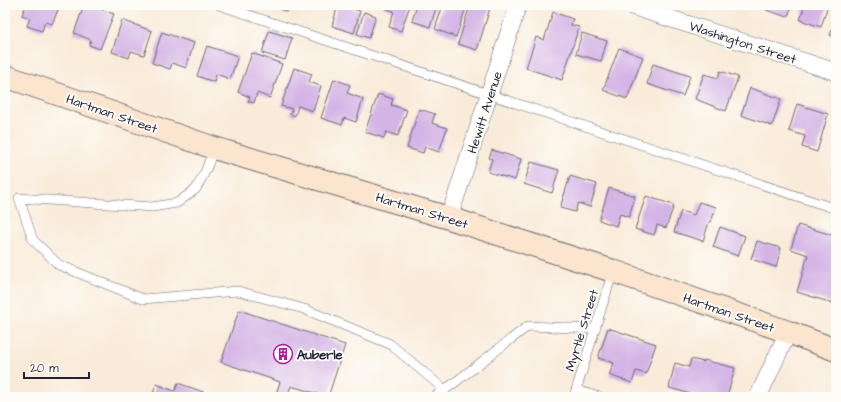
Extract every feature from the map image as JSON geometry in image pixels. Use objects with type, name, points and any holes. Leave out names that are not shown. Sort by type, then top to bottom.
[{"type":"main road","name":"Hartman Street","points":[[5,76],[214,148],[450,218],[613,271],[836,350]]},
{"type":"street","name":"Hewitt Avenue","points":[[450,218],[518,5]]},
{"type":"street","name":"Washington Street","points":[[628,5],[836,72]]},
{"type":"street","points":[[758,397],[788,332]]},
{"type":"lane","points":[[219,5],[836,209]]},
{"type":"lane","points":[[214,148],[206,170],[196,189],[177,203],[152,207],[19,198],[33,240],[59,265],[143,299],[238,291],[304,308],[390,344],[445,390]]},
{"type":"lane","name":"Myrtle Street","points":[[575,393],[613,271]]},
{"type":"lane","points":[[434,397],[528,326],[595,329]]},
{"type":"lane","points":[[575,393],[600,397]]},
{"type":"building","points":[[26,5],[60,5],[52,24],[45,22],[42,31],[27,26],[30,18],[22,15]]},
{"type":"building","points":[[84,5],[90,5],[114,14],[100,49],[89,45],[91,40],[74,33]]},
{"type":"building","points":[[268,5],[289,5],[287,12]]},
{"type":"building","points":[[338,5],[360,11],[354,33],[332,26]]},
{"type":"building","points":[[385,5],[410,5],[401,31],[389,27],[394,11],[384,8]]},
{"type":"building","points":[[417,5],[437,5],[430,27],[412,21]]},
{"type":"building","points":[[443,5],[467,5],[456,37],[435,29]]},
{"type":"building","points":[[470,5],[491,5],[477,50],[458,44]]},
{"type":"building","points":[[740,5],[753,5],[751,9]]},
{"type":"building","points":[[768,5],[792,5],[788,17],[766,10]]},
{"type":"building","points":[[805,5],[828,5],[821,27],[800,20]]},
{"type":"building","points":[[364,12],[376,16],[369,38],[357,34]]},
{"type":"building","points":[[553,12],[573,19],[571,25],[579,27],[562,80],[526,68],[536,37],[544,40]]},
{"type":"building","points":[[836,19],[836,37],[830,35]]},
{"type":"building","points":[[122,20],[152,31],[144,55],[131,51],[129,58],[112,52]]},
{"type":"building","points":[[269,31],[292,38],[285,60],[262,53]]},
{"type":"building","points":[[162,32],[194,43],[186,68],[172,63],[170,69],[152,63]]},
{"type":"building","points":[[582,33],[607,41],[601,61],[576,54]]},
{"type":"building","points":[[207,46],[238,56],[230,79],[216,74],[214,82],[197,76]]},
{"type":"building","points":[[619,48],[643,57],[627,99],[603,90]]},
{"type":"building","points":[[252,53],[282,64],[270,98],[257,93],[254,103],[248,101],[250,97],[238,92]]},
{"type":"building","points":[[653,64],[690,76],[683,96],[647,84]]},
{"type":"building","points":[[294,68],[312,74],[309,82],[321,86],[313,111],[298,106],[295,116],[290,114],[292,109],[281,106]]},
{"type":"building","points":[[720,71],[738,77],[726,111],[695,99],[704,74],[718,78]]},
{"type":"building","points":[[334,79],[350,85],[347,93],[363,99],[356,122],[344,118],[342,125],[321,118]]},
{"type":"building","points":[[750,88],[781,99],[772,126],[741,115]]},
{"type":"building","points":[[378,94],[393,99],[391,105],[407,110],[398,136],[386,132],[384,138],[365,132]]},
{"type":"building","points":[[797,104],[828,114],[817,152],[802,147],[805,136],[789,131]]},
{"type":"building","points":[[419,109],[435,114],[432,123],[447,128],[439,152],[425,147],[423,153],[407,148]]},
{"type":"building","points":[[492,150],[521,159],[515,180],[488,172],[492,159],[489,158]]},
{"type":"building","points":[[531,162],[559,170],[552,193],[524,184]]},
{"type":"building","points":[[570,176],[597,184],[590,207],[578,203],[575,212],[560,208]]},
{"type":"building","points":[[609,188],[635,196],[629,217],[620,214],[616,226],[599,220]]},
{"type":"building","points":[[646,196],[674,205],[666,228],[657,225],[654,235],[635,229]]},
{"type":"building","points":[[699,202],[716,207],[703,241],[674,232],[681,211],[694,215]]},
{"type":"building","points":[[798,225],[836,236],[836,290],[832,303],[797,292],[808,255],[791,249]]},
{"type":"building","points":[[720,227],[745,236],[738,256],[713,247]]},
{"type":"building","points":[[757,241],[781,248],[776,267],[751,259]]},
{"type":"building","name":"Auberle","points":[[239,310],[345,345],[328,397],[291,386],[287,397],[275,397],[280,382],[221,362]]},
{"type":"building","points":[[608,328],[656,344],[646,374],[636,371],[632,383],[609,375],[614,363],[598,358]]},
{"type":"building","points":[[691,359],[704,362],[704,360],[735,368],[727,397],[702,397],[669,388],[675,363],[689,367]]},
{"type":"building","points":[[178,383],[217,397],[152,397],[156,384],[175,391]]},
{"type":"place","name":"Auberle","points":[[283,354]]}]
